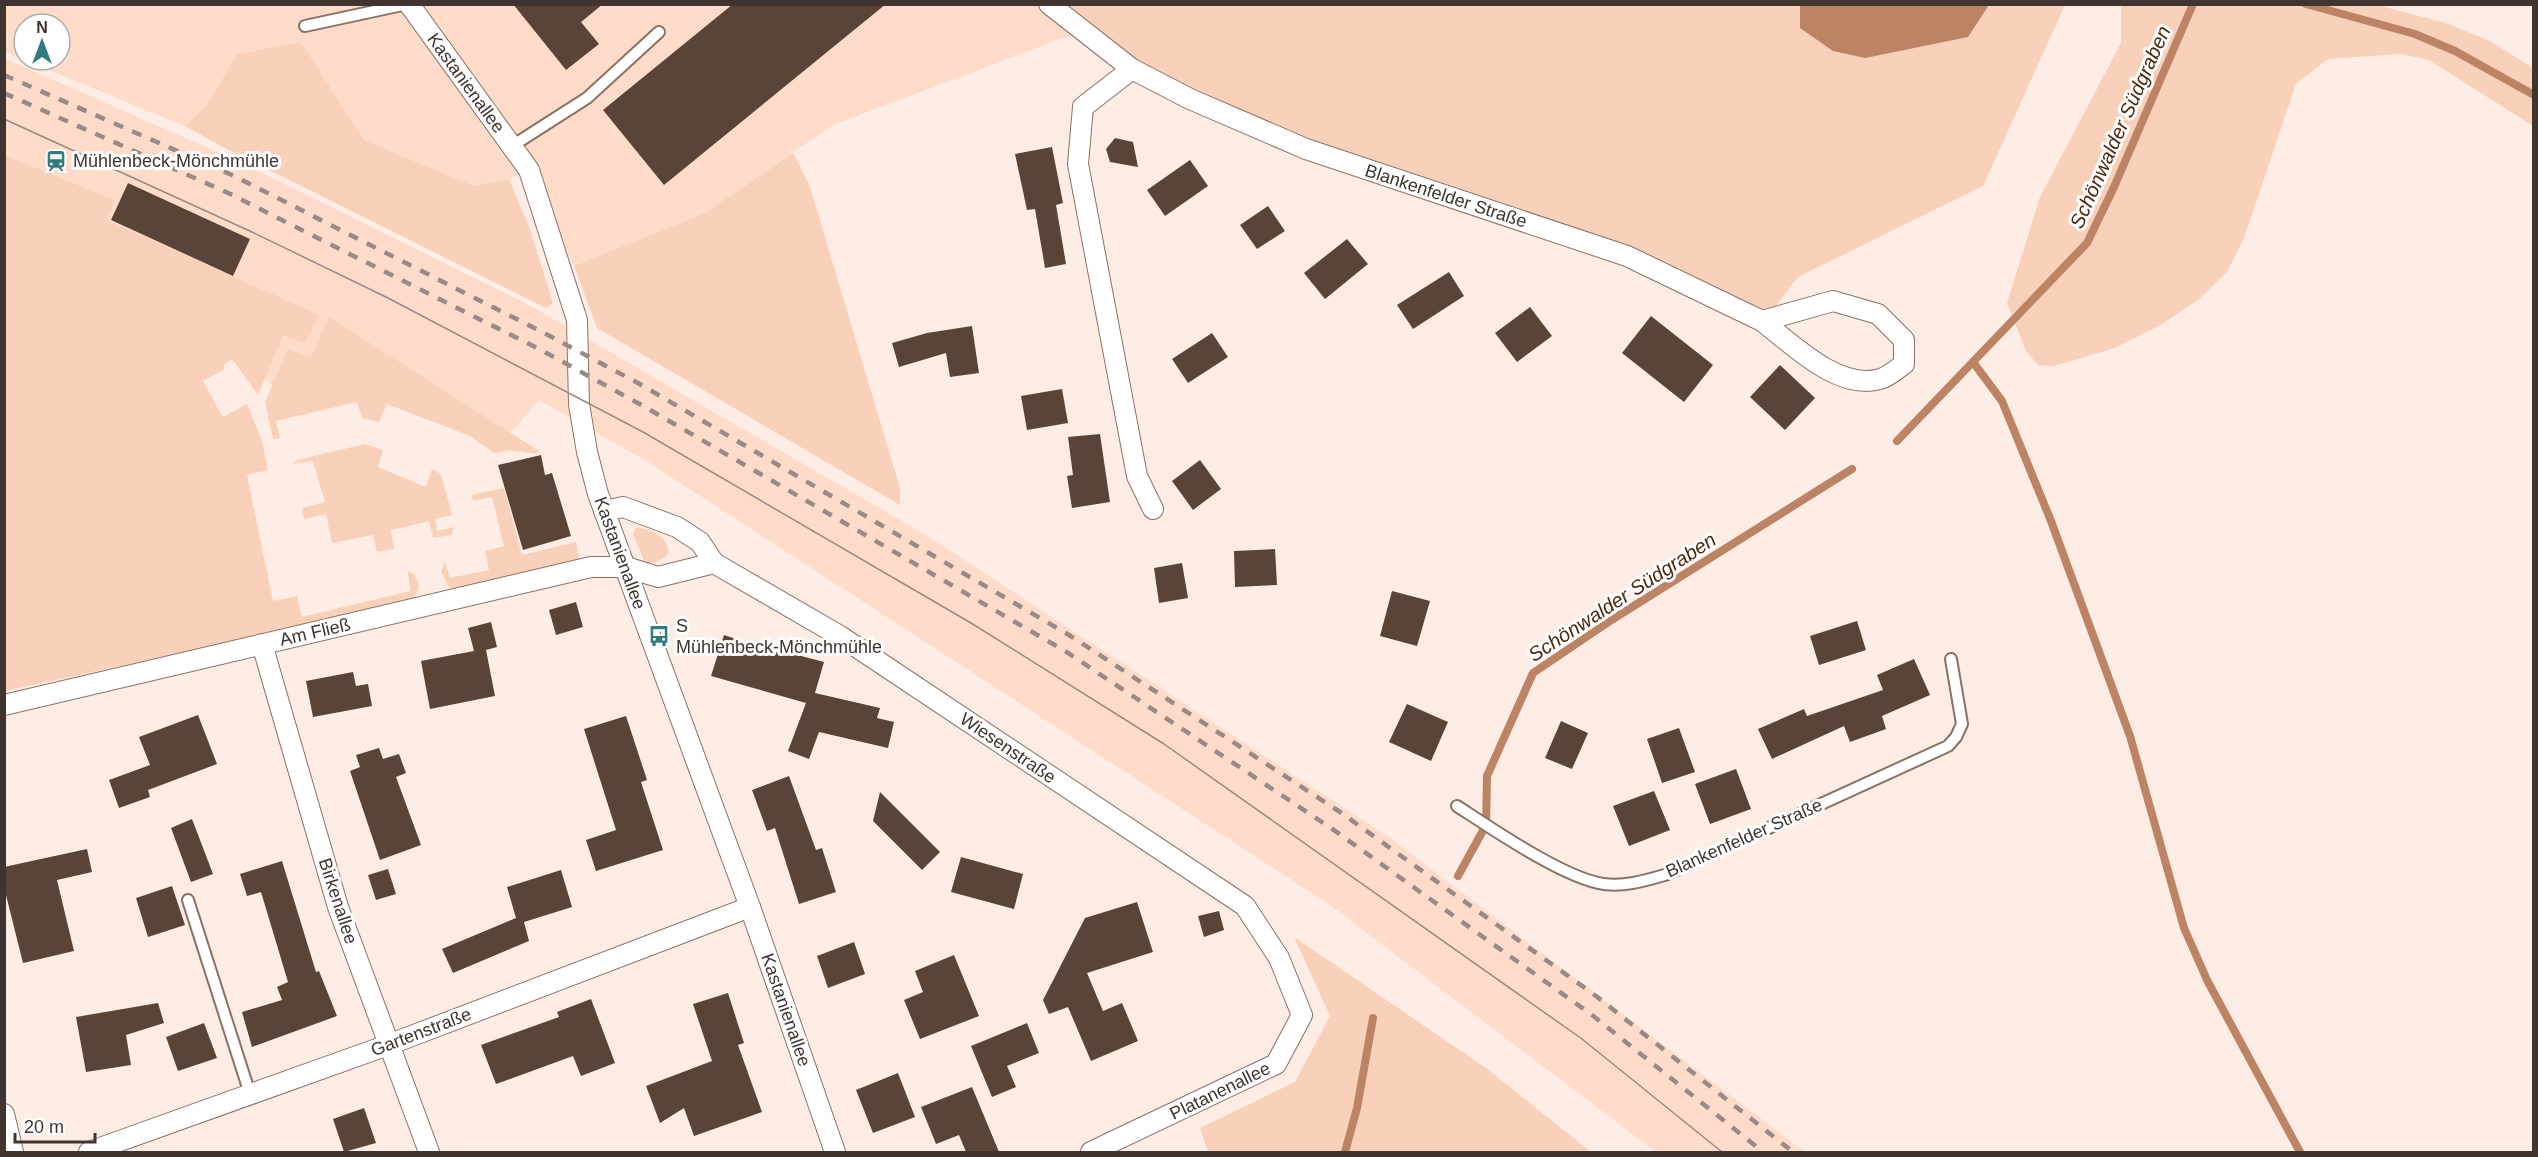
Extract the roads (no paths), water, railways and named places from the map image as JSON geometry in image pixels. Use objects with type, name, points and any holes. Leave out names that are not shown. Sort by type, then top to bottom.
[{"type":"street","name":"Kastanienallee","points":[[408,4],[529,170],[577,320],[579,404],[587,452],[604,511],[750,907],[835,1152]]},
{"type":"street","name":"Blankenfelder Straße","points":[[1049,4],[1132,69],[1190,99],[1306,149],[1627,256],[1762,321],[1811,360],[1847,379],[1880,379],[1904,364],[1904,339],[1878,314],[1833,301],[1796,309],[1762,321]]},
{"type":"street","points":[[1132,69],[1083,107],[1078,164],[1137,476],[1153,509]]},
{"type":"street","name":"Wiesenstraße","points":[[604,511],[623,507],[677,527],[700,542],[714,563],[840,636],[1245,906],[1279,958]]},
{"type":"street","points":[[626,567],[658,577],[714,563]]},
{"type":"street","name":"Am Fließ","points":[[4,705],[591,567],[626,567]]},
{"type":"street","name":"Birkenallee","points":[[262,644],[338,907],[429,1152]]},
{"type":"street","name":"Gartenstraße","points":[[89,1152],[388,1045],[750,907]]},
{"type":"street","name":"Platanenallee","points":[[1091,1152],[1276,1064],[1302,1015],[1279,958]]},
{"type":"street","points":[[4,1114],[13,1152]]},
{"type":"lane","points":[[305,26],[408,4]]},
{"type":"lane","points":[[512,146],[587,98],[659,32]]},
{"type":"lane","name":"Blankenfelder Straße","points":[[1457,806],[1533,853],[1578,876],[1603,884],[1632,884],[1668,874],[1948,746],[1956,737],[1962,724],[1950,659]]},
{"type":"lane","points":[[189,900],[250,1094]]},
{"type":"waterway","name":"Schönwalder Südgraben","points":[[1897,441],[2087,243],[2114,187],[2193,4]]},
{"type":"waterway","points":[[2306,4],[2415,34],[2455,51],[2534,95]]},
{"type":"waterway","points":[[1973,362],[2002,401],[2051,521],[2130,736],[2184,928],[2208,982],[2300,1152]]},
{"type":"waterway","name":"Schönwalder Südgraben","points":[[1458,876],[1486,825],[1487,776],[1533,673],[1613,619],[1852,469]]},
{"type":"waterway","name":"Schönwalder Südgraben","points":[[1345,1152],[1357,1108],[1373,1018]]},
{"type":"tram line","points":[[4,119],[252,232],[388,298],[643,432],[971,623],[1164,744],[1582,1039],[1722,1152]]},
{"type":"railway","points":[[4,75],[232,175],[546,334],[638,383],[1069,635],[1340,812],[1596,996],[1793,1152]]},
{"type":"railway","points":[[4,93],[226,192],[543,351],[645,407],[1065,651],[1331,828],[1592,1015],[1763,1152]]},
{"type":"place","name":"Mühlenbeck-Mönchmühle","points":[[56,161]]},
{"type":"place","name":"S Mühlenbeck-Mönchmühle","points":[[659,636]]}]
